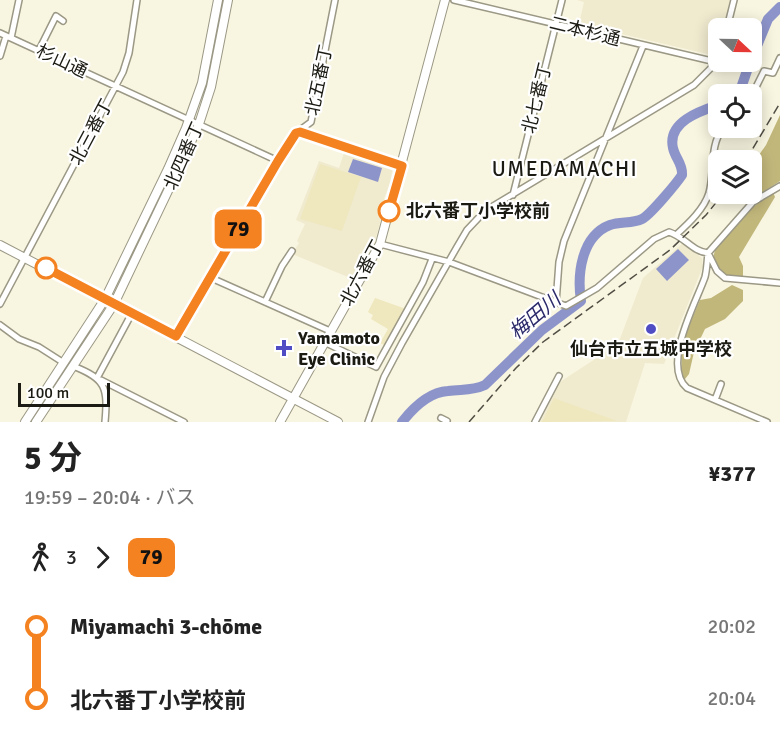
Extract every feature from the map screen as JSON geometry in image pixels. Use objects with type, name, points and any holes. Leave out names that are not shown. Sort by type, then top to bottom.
[{"type":"street","points":[[0,56],[19,0]]},
{"type":"street","name":"北三番丁","points":[[0,304],[116,86],[128,58],[137,0]]},
{"type":"street","name":"北四番丁","points":[[25,422],[105,299],[189,120],[205,72],[218,0]]},
{"type":"street","name":"北四番丁","points":[[36,422],[114,304],[199,124],[218,61],[228,0]]},
{"type":"street","name":"北五番丁","points":[[176,336],[278,161],[296,133],[311,122],[335,0]]},
{"type":"street","name":"北六番丁","points":[[280,422],[380,244],[445,0]]},
{"type":"street","name":"二本杉通","points":[[454,0],[708,58]]},
{"type":"street","name":"北七番丁","points":[[513,195],[562,0]]},
{"type":"street","points":[[730,18],[734,0]]},
{"type":"street","points":[[39,50],[56,16],[63,21]]},
{"type":"street","name":"杉山通","points":[[6,36],[278,161]]},
{"type":"street","points":[[556,303],[559,262],[564,241],[644,45]]},
{"type":"street","points":[[758,84],[764,71],[772,73],[780,58]]},
{"type":"street","points":[[368,422],[384,377],[467,230],[485,211],[694,85],[708,70]]},
{"type":"street","points":[[300,132],[402,166]]},
{"type":"street","points":[[677,234],[693,219],[708,196],[713,152],[719,138]]},
{"type":"street","points":[[767,422],[687,388],[681,383],[678,373],[680,343],[705,275],[708,253],[753,202],[780,186]]},
{"type":"street","points":[[380,244],[449,262],[566,306],[597,288],[654,239],[669,232],[677,234],[700,252],[708,253]]},
{"type":"street","points":[[0,245],[338,422]]},
{"type":"street","points":[[265,302],[292,251]]},
{"type":"street","points":[[708,253],[717,271],[725,278],[780,283]]},
{"type":"street","points":[[324,342],[375,367],[423,282],[432,259]]},
{"type":"street","points":[[209,277],[330,332]]},
{"type":"street","points":[[99,379],[132,313]]},
{"type":"street","points":[[0,325],[19,339],[39,347],[64,363]]},
{"type":"street","points":[[73,366],[184,422]]},
{"type":"street","points":[[535,422],[559,376]]},
{"type":"street","points":[[99,379],[104,386],[105,422]]},
{"type":"street","points":[[715,400],[721,384]]},
{"type":"street","points":[[441,418],[447,421]]},
{"type":"shaded area","points":[[577,0],[731,0],[727,18],[708,18],[708,54],[579,24],[584,2]]},
{"type":"shaded area","points":[[780,115],[780,181],[762,193],[762,151]]},
{"type":"shaded area","points":[[345,150],[393,166],[390,183],[381,207],[382,215],[376,238],[353,279],[292,254],[299,243],[297,241],[305,224],[296,220],[319,161],[339,168]]},
{"type":"shaded area","points":[[320,164],[361,177],[342,231],[300,219]]},
{"type":"shaded area","points":[[773,192],[775,197],[739,257],[743,266],[743,278],[724,274],[713,258],[715,250],[753,207],[762,204],[762,200]]},
{"type":"shaded area","name":"仙台市立五城中学校","points":[[683,243],[702,258],[703,266],[664,364],[645,363],[626,422],[540,422],[560,382],[618,344],[643,278]]},
{"type":"shaded area","points":[[732,285],[743,290],[743,301],[725,319],[705,329],[694,352],[689,374],[685,379],[682,376],[681,365],[683,346],[700,300],[711,298]]},
{"type":"shaded area","points":[[375,298],[406,309],[386,346],[380,343],[388,329],[371,319],[373,315],[368,312]]},
{"type":"shaded area","points":[[554,398],[617,421],[542,422]]},
{"type":"water","points":[[353,159],[382,168],[378,182],[348,172]]},
{"type":"water","points":[[678,249],[689,260],[667,281],[656,269]]},
{"type":"waterway","name":"梅田川","points":[[762,34],[768,19],[780,7]]},
{"type":"waterway","name":"梅田川","points":[[742,84],[747,72]]},
{"type":"waterway","name":"梅田川","points":[[402,422],[416,406],[434,394],[485,385],[542,330],[581,301],[581,268],[587,247],[600,230],[610,225],[642,219],[657,206],[682,175],[673,148],[672,139],[675,131],[686,119],[708,109]]},
{"type":"railway","points":[[752,150],[780,103]]},
{"type":"railway","points":[[469,422],[516,368],[543,342],[670,250],[715,204]]},
{"type":"bus line","name":"79","points":[[46,268],[176,336],[278,161],[296,133],[300,132],[402,166],[389,211]]},
{"type":"place","name":"北六番丁小学校前","points":[[389,211]]},
{"type":"place","name":"仙台市立五城中学校","points":[[651,329]]},
{"type":"place","name":"Yamamoto Eye Clinic","points":[[284,348]]},
{"type":"district","name":"UMEDAMACHI","points":[[565,169]]}]
